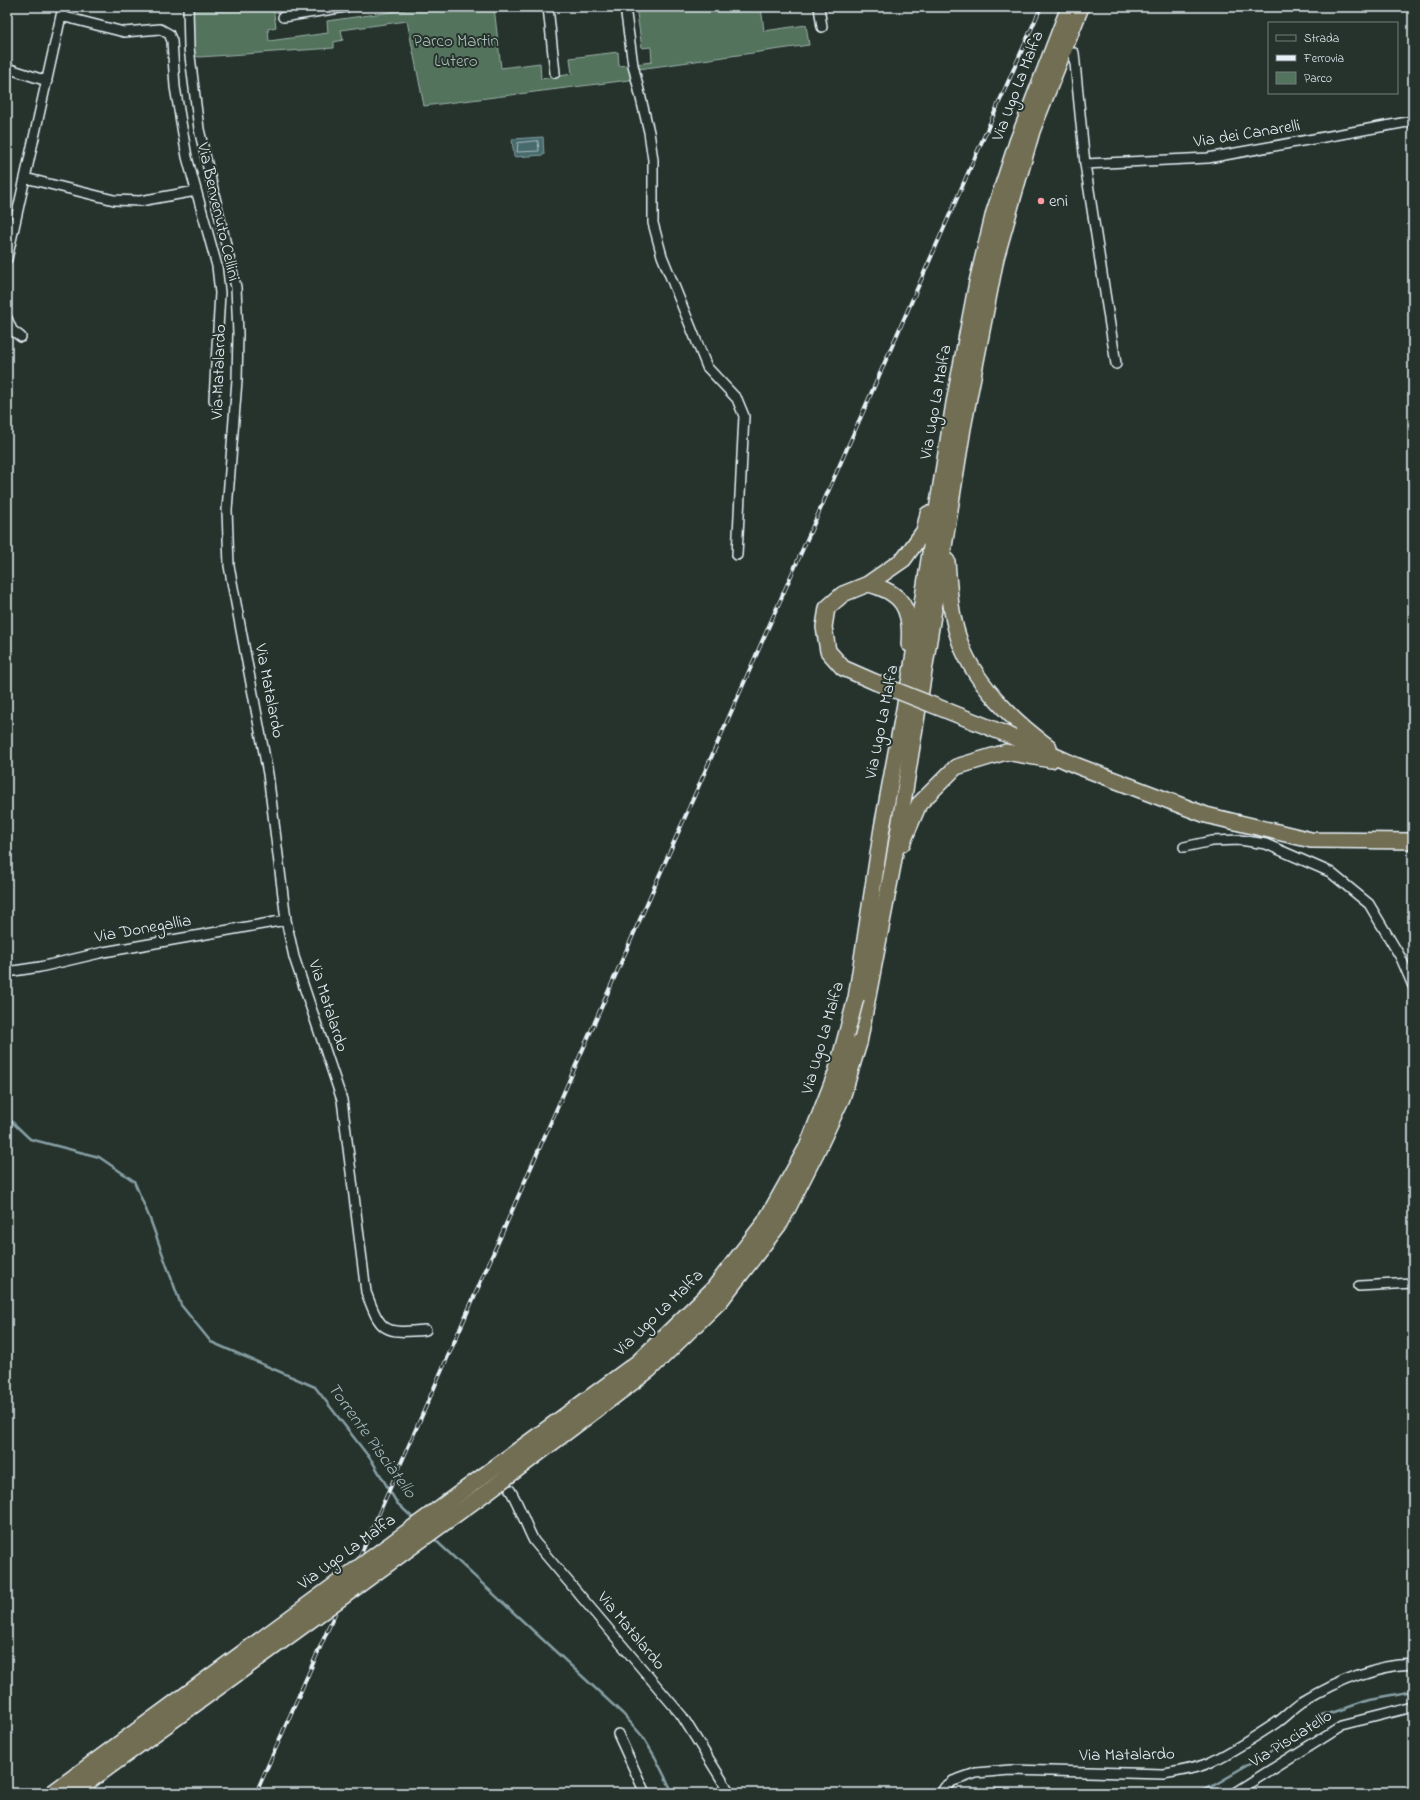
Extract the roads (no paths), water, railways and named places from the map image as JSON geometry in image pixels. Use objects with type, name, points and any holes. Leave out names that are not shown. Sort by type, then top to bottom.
[{"type":"highway","name":"Via Ugo La Malfa","points":[[52,1793],[638,1362],[713,1289],[765,1222],[807,1147],[836,1073],[856,998],[882,828],[912,666],[954,403],[977,282],[994,212],[1017,142],[1069,7]]},
{"type":"highway","name":"Via Ugo La Malfa","points":[[73,1793],[491,1489],[649,1370],[721,1300],[781,1222],[818,1151],[842,1098],[859,1043],[893,865],[963,428],[996,258],[1032,132],[1082,7]]},
{"type":"highway","points":[[954,403],[944,425],[933,494],[924,531],[904,559],[868,584],[843,594],[827,608],[824,626],[828,651],[843,668],[1013,737],[1075,765],[1206,815],[1311,840],[1413,840]]},
{"type":"highway","points":[[945,538],[951,600],[958,637],[973,670],[1004,708],[1035,736],[1075,765]]},
{"type":"highway","points":[[868,584],[882,587],[895,595],[907,610],[910,634],[908,651],[912,666]]},
{"type":"highway","points":[[893,865],[919,804],[956,767],[1006,752],[1075,765]]},
{"type":"street","name":"Via Matalardo","points":[[188,7],[189,48],[199,129],[236,287],[238,334],[237,380],[227,510],[229,566],[268,774],[286,920],[294,957],[342,1100],[366,1292],[376,1319],[386,1330],[401,1332],[426,1330]]},
{"type":"street","points":[[283,17],[346,7]]},
{"type":"street","points":[[548,7],[555,73]]},
{"type":"street","points":[[625,7],[633,65],[649,132],[653,160],[653,223],[662,256],[706,367],[737,399],[744,416],[737,555]]},
{"type":"street","points":[[819,7],[822,27]]},
{"type":"street","points":[[7,259],[62,11]]},
{"type":"street","name":"Via Benvenuto Cellini","points":[[62,11],[124,32],[160,29],[169,34],[172,41],[175,87],[187,157],[217,266],[220,293],[214,400]]},
{"type":"street","points":[[1074,53],[1086,164],[1116,364]]},
{"type":"street","points":[[7,68],[47,81]]},
{"type":"street","name":"Via dei Canarelli","points":[[1086,164],[1208,158],[1413,121]]},
{"type":"street","points":[[25,178],[114,200],[140,201],[196,191]]},
{"type":"street","points":[[7,318],[12,330],[21,336]]},
{"type":"street","points":[[1184,847],[1212,841],[1240,840],[1266,844],[1330,872],[1370,904],[1401,958],[1413,986]]},
{"type":"street","name":"Via Donegallia","points":[[7,972],[40,967],[104,952],[286,920]]},
{"type":"street","points":[[1359,1286],[1413,1283]]},
{"type":"street","name":"Via Matalardo","points":[[510,1490],[521,1508],[525,1524],[534,1541],[682,1716],[730,1793]]},
{"type":"street","name":"Via Matalardo","points":[[941,1793],[952,1781],[976,1773],[1010,1770],[1164,1774],[1187,1770],[1209,1763],[1233,1750],[1276,1723],[1301,1703],[1329,1687],[1358,1675],[1413,1664]]},
{"type":"street","name":"Via Pisciatello","points":[[1234,1793],[1342,1725],[1413,1707]]},
{"type":"street","points":[[618,1734],[645,1793]]},
{"type":"water","points":[[543,137],[544,155],[514,157],[512,139]]},
{"type":"waterway","name":"Torrente Pisciatello","points":[[7,1117],[30,1139],[99,1157],[134,1181],[150,1219],[181,1305],[211,1342],[315,1387],[372,1461],[397,1503],[414,1519]]},
{"type":"waterway","name":"Torrente Pisciatello","points":[[432,1537],[623,1714],[643,1737],[673,1793]]},
{"type":"waterway","name":"Torrente Pisciatello","points":[[1196,1793],[1211,1787],[1297,1737],[1319,1716],[1368,1699],[1413,1691]]},
{"type":"waterway","name":"Torrente Pisciatello","points":[[975,1793],[994,1789],[1054,1793]]},
{"type":"railway","points":[[256,1793],[1041,7]]},
{"type":"place","name":"eni","points":[[1041,201]]},
{"type":"park label","name":"Parco Martin Lutero","points":[[456,51]]}]
